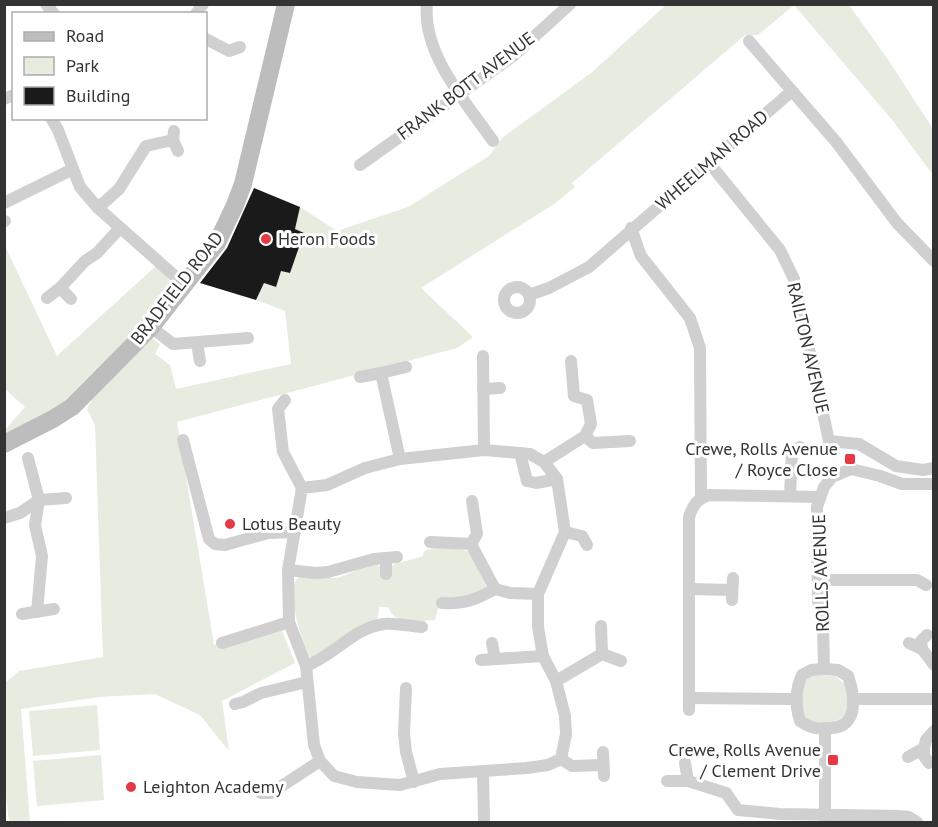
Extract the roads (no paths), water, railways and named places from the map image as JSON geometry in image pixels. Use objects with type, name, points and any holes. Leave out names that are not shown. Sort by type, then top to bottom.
[{"type":"main road","name":"BRADFIELD ROAD","points":[[4,444],[72,407],[151,327],[217,243],[235,206],[259,123],[286,4]]},
{"type":"street","points":[[427,4],[426,14],[432,47],[442,68],[493,141]]},
{"type":"street","name":"FRANK BOTT AVENUE","points":[[360,165],[513,56],[570,4]]},
{"type":"street","points":[[207,39],[235,53]]},
{"type":"street","points":[[749,40],[837,143],[897,223],[933,261]]},
{"type":"street","name":"WHEELMAN ROAD","points":[[529,295],[549,288],[589,267],[631,228],[710,164],[792,91]]},
{"type":"street","points":[[52,120],[80,187],[98,208],[185,285]]},
{"type":"street","points":[[98,208],[119,189],[146,146],[175,141]]},
{"type":"street","name":"RAILTON AVENUE","points":[[710,164],[780,250],[794,279],[828,446],[859,444],[896,466],[923,470],[933,468]]},
{"type":"street","points":[[4,203],[73,169]]},
{"type":"street","points":[[47,298],[60,288],[85,261],[97,253],[120,228]]},
{"type":"street","points":[[631,228],[641,256],[690,318],[700,348],[701,498]]},
{"type":"street","points":[[60,288],[71,299]]},
{"type":"street","points":[[151,327],[173,344],[248,338]]},
{"type":"street","points":[[197,343],[200,361]]},
{"type":"street","points":[[483,356],[484,450]]},
{"type":"street","points":[[544,462],[585,436],[591,424],[587,400],[574,396],[571,361]]},
{"type":"street","points":[[360,377],[406,367]]},
{"type":"street","points":[[381,373],[400,459]]},
{"type":"street","points":[[483,389],[501,388]]},
{"type":"street","points":[[285,400],[278,409],[283,452],[302,488],[288,570],[289,622],[306,666],[314,745],[320,761],[334,776],[357,782],[400,785],[440,774],[548,765],[561,759]]},
{"type":"street","points":[[585,436],[593,443],[630,441]]},
{"type":"street","points":[[183,440],[209,539],[215,544],[225,544],[268,533],[296,532]]},
{"type":"street","points":[[790,496],[792,451],[800,447]]},
{"type":"street","points":[[302,488],[327,485],[365,468],[400,459],[484,450],[531,454],[544,462],[557,479],[565,532],[538,594],[538,627],[543,656],[556,681],[565,716],[566,734],[561,759]]},
{"type":"street","points":[[520,453],[527,481],[536,483],[557,479]]},
{"type":"street","points":[[28,458],[39,500],[35,525],[42,556],[37,612]]},
{"type":"street","name":"ROLLS AVENUE","points":[[824,669],[823,626],[818,601],[818,507],[824,487],[832,477],[851,469],[902,484],[933,484]]},
{"type":"street","points":[[797,699],[690,704],[689,517],[693,506],[701,498],[709,495],[820,497]]},
{"type":"street","points":[[4,518],[20,513],[39,500],[66,498]]},
{"type":"street","points":[[471,544],[477,534],[472,501]]},
{"type":"street","points":[[565,532],[586,537]]},
{"type":"street","points":[[430,542],[471,544]]},
{"type":"street","points":[[471,544],[495,589]]},
{"type":"street","points":[[288,570],[328,572],[374,559],[391,558],[386,574]]},
{"type":"street","points":[[818,580],[917,580],[926,585]]},
{"type":"street","points":[[442,603],[457,604],[475,601],[495,589],[510,593],[538,594]]},
{"type":"street","points":[[691,589],[732,589]]},
{"type":"street","points":[[22,614],[54,609]]},
{"type":"street","points":[[306,666],[318,662],[383,618],[422,627]]},
{"type":"street","points":[[222,644],[289,622]]},
{"type":"street","points":[[601,626],[602,654]]},
{"type":"street","points":[[927,635],[921,641],[922,649],[933,664]]},
{"type":"street","points":[[492,644],[495,659]]},
{"type":"street","points":[[909,644],[922,649]]},
{"type":"street","points":[[556,681],[602,654]]},
{"type":"street","points":[[602,654],[621,661]]},
{"type":"street","points":[[481,660],[543,656]]},
{"type":"street","points":[[811,670],[838,670],[848,676],[853,711],[848,722],[839,728],[812,728],[800,721],[796,709],[797,699],[797,686],[802,675],[811,670]]},
{"type":"street","points":[[235,704],[261,693],[307,682]]},
{"type":"street","points":[[406,688],[404,734],[414,782]]},
{"type":"street","points":[[853,699],[933,699]]},
{"type":"street","points":[[825,728],[825,819]]},
{"type":"street","points":[[929,763],[924,756],[924,748],[926,740],[933,731]]},
{"type":"street","points":[[908,757],[924,748]]},
{"type":"street","points":[[561,759],[572,766],[603,771],[603,752]]},
{"type":"street","points":[[268,797],[320,761]]},
{"type":"street","points":[[685,763],[688,781]]},
{"type":"street","points":[[483,771],[484,822]]},
{"type":"street","points":[[667,781],[688,781],[726,793],[737,816],[780,814],[825,819],[899,816],[909,817],[917,822]]},
{"type":"place","name":"Heron Foods","points":[[266,239]]},
{"type":"place","name":"Crewe, Rolls Avenue / Royce Close","points":[[850,459]]},
{"type":"place","name":"Lotus Beauty","points":[[230,524]]},
{"type":"place","name":"Crewe, Rolls Avenue / Clement Drive","points":[[833,760]]},
{"type":"place","name":"Leighton Academy","points":[[131,787]]}]
